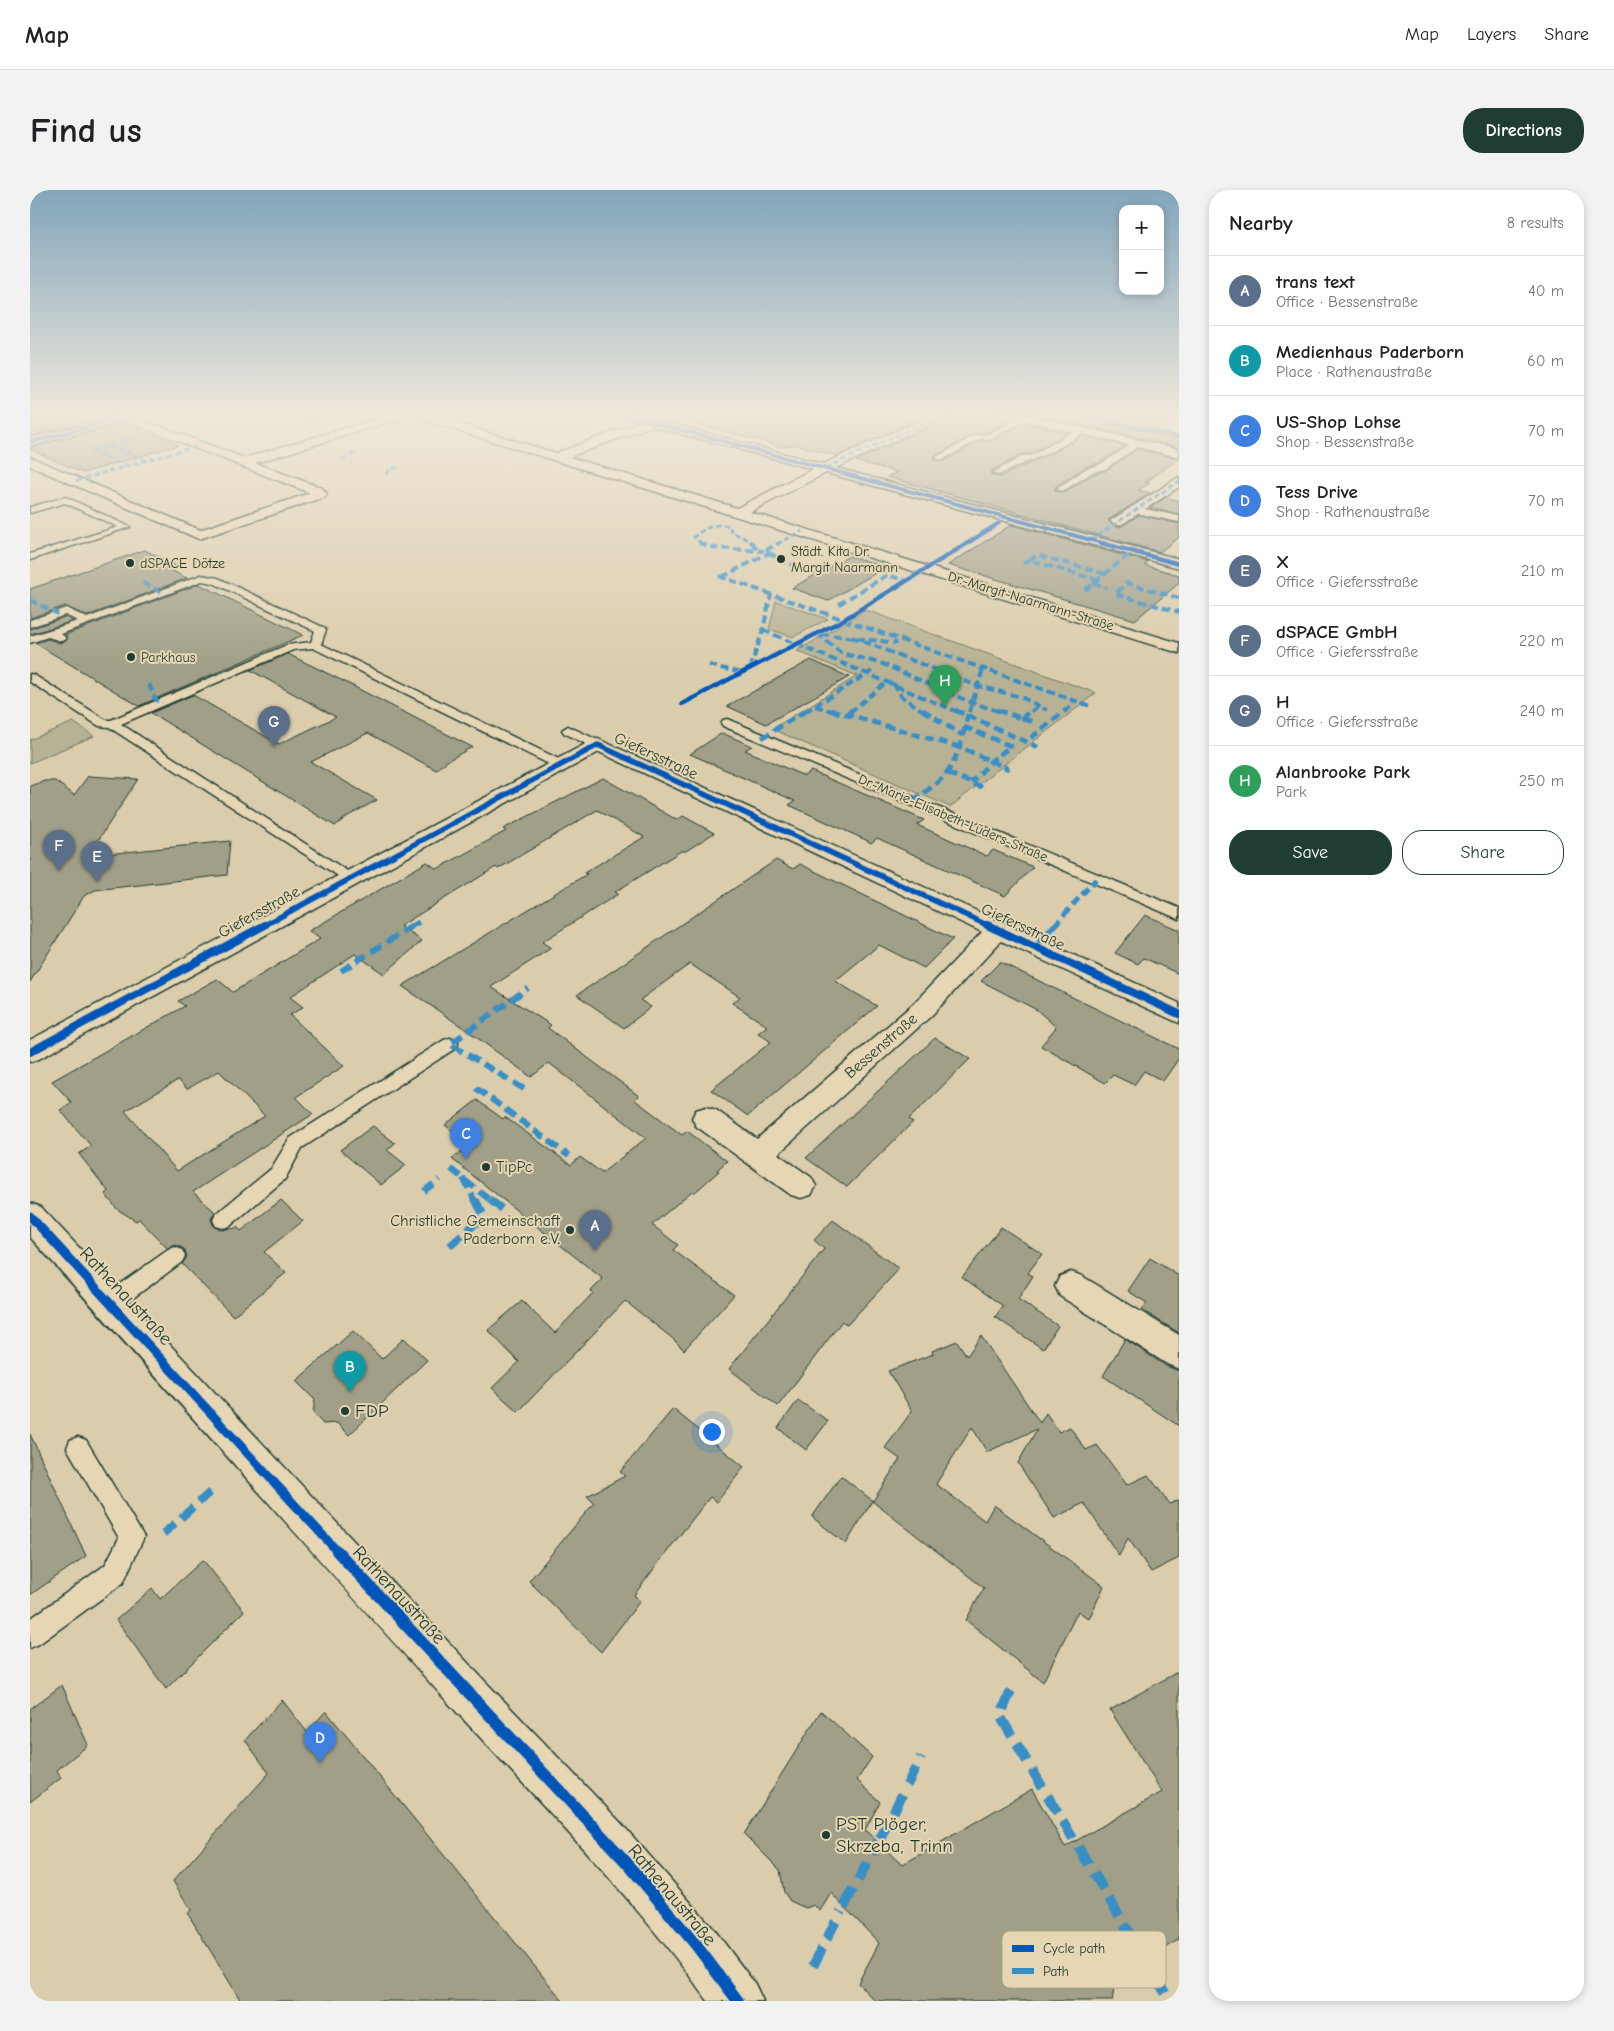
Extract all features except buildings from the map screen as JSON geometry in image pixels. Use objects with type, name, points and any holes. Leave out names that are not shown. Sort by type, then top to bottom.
[{"type":"street","points":[[112,498],[199,536],[310,498]]},
{"type":"street","name":"Dr.-Margit-Naarmann-Straße","points":[[690,498],[1179,648]]},
{"type":"street","points":[[739,512],[768,498]]},
{"type":"street","points":[[927,498],[1004,520],[1179,564]]},
{"type":"street","points":[[1118,521],[1155,498]]},
{"type":"street","name":"Giefersstraße","points":[[30,1052],[598,745],[1179,1014]]},
{"type":"street","name":"Bessenstraße","points":[[758,1155],[922,1010],[998,930]]},
{"type":"street","points":[[706,1118],[800,1186]]},
{"type":"street","name":"Rathenaustraße","points":[[30,1216],[111,1302],[491,1720],[556,1784],[667,1912],[738,2001]]},
{"type":"street","points":[[1070,1286],[1179,1353]]},
{"type":"lane","points":[[30,510],[66,500],[126,527],[30,557]]},
{"type":"lane","points":[[1134,510],[1179,519]]},
{"type":"lane","points":[[30,640],[56,636],[86,621],[201,578],[207,578],[321,630],[315,645]]},
{"type":"lane","points":[[30,624],[66,611],[86,621]]},
{"type":"lane","points":[[112,724],[291,647],[315,645],[561,765]]},
{"type":"lane","points":[[30,677],[103,723],[112,724],[351,878]]},
{"type":"lane","name":"Dr.-Marie-Elisabeth-Lüders-Straße","points":[[727,723],[1179,914]]},
{"type":"lane","points":[[568,730],[598,745]]},
{"type":"lane","points":[[223,1220],[278,1174],[296,1144],[450,1044]]},
{"type":"lane","points":[[111,1302],[175,1256]]},
{"type":"lane","points":[[30,1635],[114,1574],[132,1537],[78,1448]]},
{"type":"shaded area","points":[[776,601],[828,619],[793,637],[769,629]]},
{"type":"shaded area","points":[[866,610],[1096,693],[950,807],[772,729],[857,676],[797,651]]},
{"type":"shaded area","points":[[73,722],[94,736],[30,763],[30,740]]},
{"type":"marked path","points":[[1091,540],[1154,498]]},
{"type":"marked path","points":[[757,549],[749,540],[731,532],[730,526],[725,525],[711,526],[694,537],[698,543],[715,548],[764,551]]},
{"type":"marked path","points":[[722,577],[769,553],[764,551],[802,531]]},
{"type":"marked path","points":[[1085,590],[1133,551]]},
{"type":"marked path","points":[[769,553],[807,573]]},
{"type":"marked path","points":[[1029,560],[1037,555],[1105,574]]},
{"type":"marked path","points":[[1023,564],[1029,560],[1097,580]]},
{"type":"marked path","points":[[839,604],[887,575],[907,581]]},
{"type":"marked path","points":[[719,576],[1090,706]]},
{"type":"marked path","points":[[143,583],[163,593]]},
{"type":"marked path","points":[[1093,583],[1107,588]]},
{"type":"marked path","points":[[1179,598],[1127,583],[1115,594],[1179,612]]},
{"type":"marked path","points":[[750,669],[763,630],[771,594]]},
{"type":"marked path","points":[[30,600],[58,614]]},
{"type":"marked path","points":[[763,630],[1038,747]]},
{"type":"marked path","points":[[817,633],[841,653],[883,664],[970,702],[1033,722]]},
{"type":"marked path","points":[[821,634],[897,643]]},
{"type":"marked path","points":[[852,637],[975,685],[1021,697],[1047,710]]},
{"type":"marked path","points":[[709,665],[742,673]]},
{"type":"marked path","points":[[913,801],[941,779],[948,771],[959,747],[973,695],[983,669]]},
{"type":"marked path","points":[[762,738],[872,671]]},
{"type":"marked path","points":[[846,715],[888,681]]},
{"type":"marked path","points":[[893,683],[902,697],[962,735]]},
{"type":"marked path","points":[[149,684],[155,699],[162,703]]},
{"type":"marked path","points":[[1031,738],[1074,704]]},
{"type":"marked path","points":[[815,706],[959,747],[1009,769]]},
{"type":"marked path","points":[[1021,719],[1038,706]]},
{"type":"marked path","points":[[964,727],[1011,746],[992,760],[971,783]]},
{"type":"marked path","points":[[948,773],[984,788]]},
{"type":"marked path","points":[[1035,947],[1096,879]]},
{"type":"marked path","points":[[341,971],[419,922]]},
{"type":"marked path","points":[[524,1089],[450,1044],[528,988]]},
{"type":"marked path","points":[[476,1088],[569,1156]]},
{"type":"marked path","points":[[451,1169],[504,1211]]},
{"type":"marked path","points":[[450,1246],[484,1216],[463,1178]]},
{"type":"marked path","points":[[424,1191],[440,1179]]},
{"type":"marked path","points":[[163,1534],[210,1492]]},
{"type":"marked path","points":[[1011,1691],[1000,1716],[1128,1931]]},
{"type":"marked path","points":[[880,1839],[921,1757]]},
{"type":"marked path","points":[[844,1907],[878,1842]]},
{"type":"marked path","points":[[813,1966],[841,1911]]},
{"type":"marked path","points":[[1162,1988],[1170,2001]]},
{"type":"cycle path","points":[[932,498],[1179,564]]},
{"type":"cycle path","points":[[682,704],[843,620],[936,564],[999,523]]},
{"type":"cycle path","points":[[30,1052],[598,745],[1179,1014]]},
{"type":"cycle path","points":[[30,1216],[467,1692],[604,1838],[674,1918],[738,2001]]},
{"type":"place","name":"Städt. Kita Dr. Margit Naarmann","points":[[781,559]]},
{"type":"place","name":"dSPACE Dötze","points":[[130,563]]},
{"type":"place","name":"Parkhaus","points":[[131,657]]},
{"type":"place","name":"Alanbrooke Park","points":[[945,706]]},
{"type":"place","name":"H","points":[[274,747]]},
{"type":"place","name":"dSPACE GmbH","points":[[59,871]]},
{"type":"place","name":"X","points":[[97,882]]},
{"type":"place","name":"US-Shop Lohse","points":[[466,1159]]},
{"type":"place","name":"TipPc","points":[[486,1167]]},
{"type":"place","name":"Christliche Gemeinschaft Paderborn e.V.","points":[[570,1230]]},
{"type":"place","name":"trans text","points":[[595,1251]]},
{"type":"place","name":"Medienhaus Paderborn","points":[[350,1392]]},
{"type":"place","name":"FDP","points":[[345,1411]]},
{"type":"place","name":"Tess Drive","points":[[320,1763]]},
{"type":"place","name":"PST Plöger, Skrzeba, Trinn","points":[[826,1835]]}]
